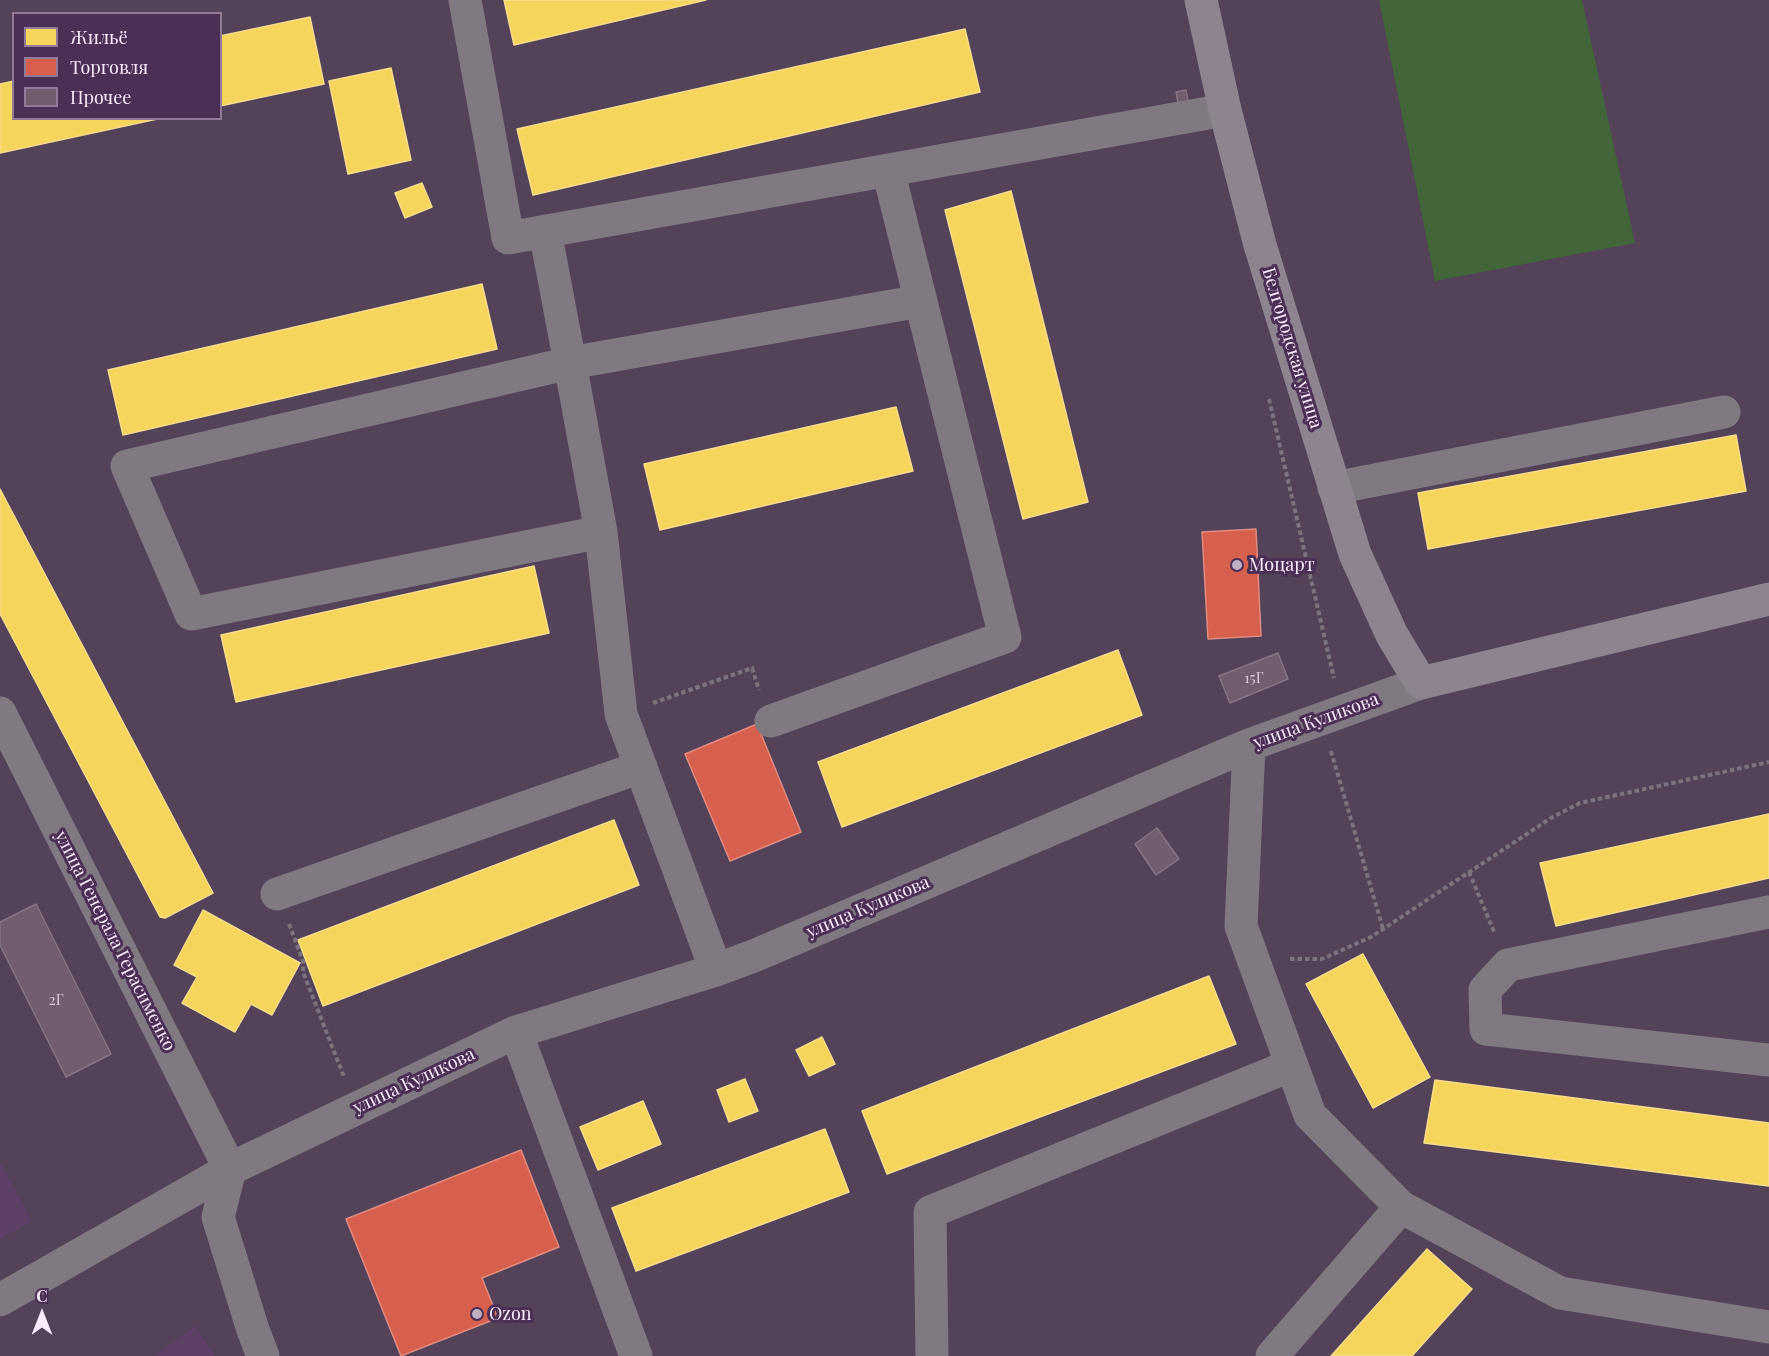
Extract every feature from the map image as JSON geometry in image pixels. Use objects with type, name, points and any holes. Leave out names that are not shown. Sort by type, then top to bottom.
[{"type":"main road","name":"Белгородская улица","points":[[1202,0],[1225,110],[1260,245],[1355,554],[1392,635],[1421,683]]},
{"type":"main road","name":"улица Куликова","points":[[1421,683],[1769,599]]},
{"type":"street","points":[[465,0],[508,238],[1225,110]]},
{"type":"street","points":[[771,721],[1005,637],[888,170]]},
{"type":"street","points":[[546,231],[601,532],[621,714],[716,970]]},
{"type":"street","points":[[601,532],[191,614],[127,466],[570,363],[920,300]]},
{"type":"street","points":[[1335,488],[1724,412]]},
{"type":"street","name":"улица Куликова","points":[[0,1300],[230,1169],[516,1032],[716,970],[756,955],[1249,745],[1421,683]]},
{"type":"street","name":"улица Генерала Герасименко","points":[[0,713],[230,1169]]},
{"type":"street","points":[[1249,745],[1241,926],[1310,1115],[1401,1207],[1560,1293],[1769,1327]]},
{"type":"street","points":[[277,894],[641,767]]},
{"type":"street","points":[[1769,912],[1508,965],[1485,990],[1486,1029],[1769,1060]]},
{"type":"street","points":[[516,1032],[636,1356]]},
{"type":"street","points":[[932,1356],[930,1212],[1292,1065]]},
{"type":"street","points":[[230,1169],[218,1217],[262,1356]]},
{"type":"street","points":[[1272,1356],[1401,1207]]},
{"type":"path","points":[[1267,391],[1336,687],[1332,695],[1317,702],[1383,929]]},
{"type":"path","points":[[621,714],[752,668],[771,721]]},
{"type":"path","points":[[1251,954],[1294,959],[1322,959],[1383,929],[1551,818],[1580,803],[1769,762]]},
{"type":"path","points":[[1469,872],[1508,965]]},
{"type":"path","points":[[277,894],[303,961],[303,972],[356,1109]]},
{"type":"shaded area","points":[[0,1162],[32,1221],[0,1239]]},
{"type":"shaded area","points":[[195,1326],[215,1356],[154,1356]]},
{"type":"green space","points":[[1379,0],[1582,0],[1635,243],[1435,281]]},
{"type":"building: Жильё","points":[[504,0],[706,0],[514,45]]},
{"type":"building: Жильё","points":[[310,17],[324,84],[222,106],[222,36]]},
{"type":"building: Жильё","points":[[965,29],[980,92],[533,195],[517,129]]},
{"type":"building: Жильё","points":[[391,68],[411,160],[348,174],[329,81]]},
{"type":"building: Жильё","points":[[12,81],[12,120],[153,120],[0,153],[0,84]]},
{"type":"building: Жильё","points":[[422,183],[432,207],[405,218],[395,193]]},
{"type":"building: Жильё","points":[[1011,191],[1088,502],[1023,519],[945,210]]},
{"type":"building: Жильё","points":[[482,284],[497,349],[123,435],[108,370]]},
{"type":"building: Жильё","points":[[896,407],[913,471],[660,530],[644,464]]},
{"type":"building: Жильё","points":[[1736,435],[1746,491],[1428,549],[1418,493]]},
{"type":"building: Жильё","points":[[0,489],[213,893],[165,918],[160,917],[0,614]]},
{"type":"building: Жильё","points":[[534,566],[549,633],[236,702],[221,635]]},
{"type":"building: Жильё","points":[[1118,650],[1142,715],[842,827],[818,762]]},
{"type":"building: Жильё","points":[[1769,814],[1769,878],[1556,926],[1540,863]]},
{"type":"building: Жильё","points":[[614,820],[639,885],[323,1006],[298,940]]},
{"type":"building: Жильё","points":[[203,910],[300,963],[272,1015],[251,1004],[235,1032],[182,1003],[197,977],[174,965]]},
{"type":"building: Жильё","points":[[1363,954],[1430,1077],[1373,1108],[1306,984]]},
{"type":"building: Жильё","points":[[1209,976],[1236,1044],[887,1174],[862,1111]]},
{"type":"building: Жильё","points":[[822,1037],[835,1064],[809,1076],[796,1050]]},
{"type":"building: Жильё","points":[[745,1079],[758,1111],[729,1122],[717,1090]]},
{"type":"building: Жильё","points":[[1435,1080],[1769,1123],[1769,1186],[1424,1143]]},
{"type":"building: Жильё","points":[[643,1101],[661,1144],[598,1170],[580,1127]]},
{"type":"building: Жильё","points":[[825,1129],[849,1192],[636,1271],[612,1208]]},
{"type":"building: Жильё","points":[[1427,1249],[1472,1289],[1412,1356],[1331,1356]]},
{"type":"building: Торговля","points":[[1256,529],[1261,636],[1208,639],[1202,532]]},
{"type":"building: Торговля","points":[[757,724],[801,832],[730,861],[685,754]]},
{"type":"building: Торговля","points":[[521,1150],[559,1247],[482,1278],[498,1318],[401,1356],[346,1219]]},
{"type":"building: Прочее","points":[[1186,90],[1188,101],[1178,103],[1176,92]]},
{"type":"building: Прочее","points":[[1278,653],[1288,679],[1230,703],[1219,676]]},
{"type":"building: Прочее","points":[[1157,828],[1179,859],[1156,875],[1135,844]]},
{"type":"building: Прочее","points":[[36,904],[111,1054],[66,1077],[0,945],[0,922]]},
{"type":"place","name":"Моцарт","points":[[1237,565]]},
{"type":"place","name":"Ozon","points":[[477,1314]]}]
